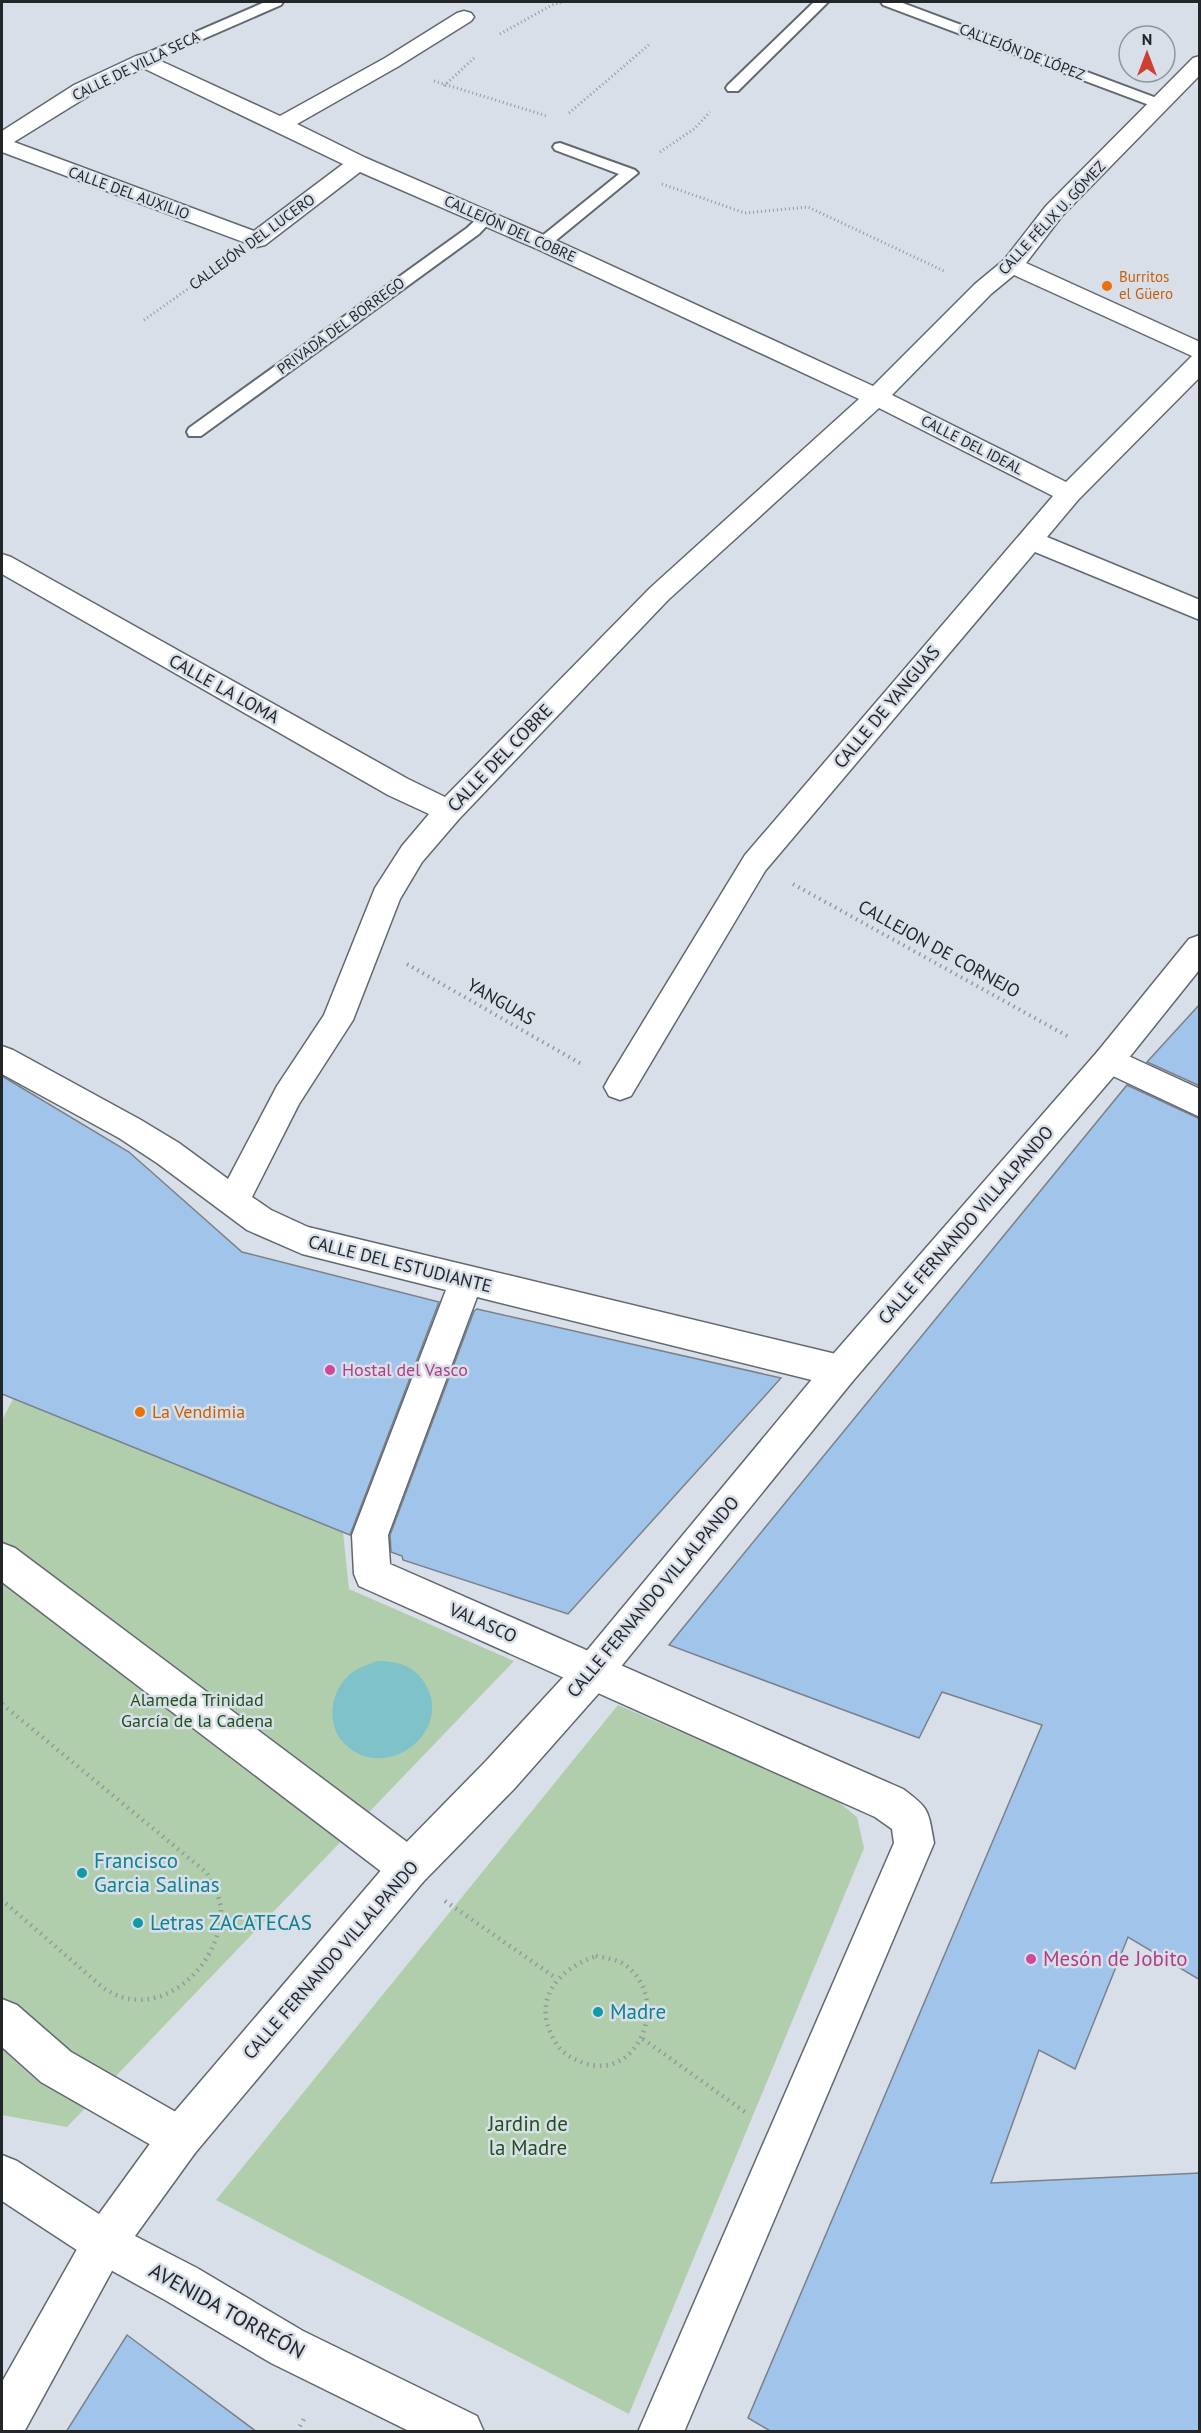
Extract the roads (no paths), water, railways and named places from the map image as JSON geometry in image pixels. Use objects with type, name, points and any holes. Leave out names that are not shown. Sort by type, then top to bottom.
[{"type":"street","points":[[281,124],[392,62],[464,17]]},
{"type":"street","name":"CALLEJÓN DEL COBRE","points":[[143,60],[281,124],[358,163],[543,243],[876,397]]},
{"type":"street","name":"CALLE DE VILLA SECA","points":[[2,140],[82,90],[143,60]]},
{"type":"street","name":"CALLE FÉLIX U. GÓMEZ","points":[[876,397],[983,289],[1012,265],[1054,211],[1157,103],[1200,62]]},
{"type":"street","name":"CALLE DEL AUXILIO","points":[[2,145],[257,240]]},
{"type":"street","name":"CALLEJÓN DEL LUCERO","points":[[257,240],[358,163]]},
{"type":"street","points":[[1012,265],[1200,351]]},
{"type":"street","name":"CALLE DE YANGUAS","points":[[620,1087],[755,863],[1029,539],[1069,494],[1200,362]]},
{"type":"street","name":"CALLE DEL IDEAL","points":[[876,397],[1069,494]]},
{"type":"street","name":"CALLE DEL COBRE","points":[[234,1200],[288,1095],[338,1020],[391,887],[412,854],[449,811],[659,594],[876,397]]},
{"type":"street","points":[[1029,539],[1200,611]]},
{"type":"street","name":"CALLE LA LOMA","points":[[2,563],[398,787],[449,811]]},
{"type":"street","name":"CALLE FERNANDO VILLALPANDO","points":[[2,2426],[104,2243],[180,2138],[410,1868],[501,1775],[593,1672],[840,1371],[1109,1060],[1200,947]]},
{"type":"street","name":"CALLE DEL ESTUDIANTE","points":[[2,1059],[130,1129],[168,1153],[260,1220],[302,1240],[840,1371]]},
{"type":"street","points":[[1109,1060],[1200,1104]]},
{"type":"street","name":"VALASCO","points":[[466,1281],[370,1535],[372,1574],[889,1803],[910,1818],[914,1843],[660,2432]]},
{"type":"street","points":[[2,1560],[410,1868]]},
{"type":"street","points":[[2,2020],[56,2067],[180,2138]]},
{"type":"street","name":"AVENIDA TORREÓN","points":[[2,2176],[104,2243],[181,2283],[287,2347],[461,2432]]},
{"type":"lane","name":"CALLE DE VILLA SECA","points":[[143,60],[276,2]]},
{"type":"lane","points":[[733,88],[821,2]]},
{"type":"lane","name":"CALLEJÓN DE LÓPEZ","points":[[888,2],[1157,103]]},
{"type":"lane","points":[[543,243],[630,173],[560,147]]},
{"type":"lane","name":"PRIVADA DEL BORREGO","points":[[195,432],[472,231],[486,218]]},
{"type":"water","points":[[377,1661],[398,1663],[410,1668],[424,1682],[432,1701],[431,1719],[423,1735],[410,1748],[394,1756],[376,1758],[358,1754],[342,1741],[332,1716],[335,1698],[343,1682],[355,1670]]},
{"type":"place","name":"Burritos el Güero","points":[[1107,286]]},
{"type":"place","name":"Hostal del Vasco","points":[[330,1370]]},
{"type":"place","name":"La Vendimia","points":[[140,1412]]},
{"type":"place","name":"Francisco Garcia Salinas","points":[[82,1873]]},
{"type":"place","name":"Letras ZACATECAS","points":[[138,1923]]},
{"type":"place","name":"Mesón de Jobito","points":[[1031,1959]]},
{"type":"place","name":"Madre","points":[[598,2012]]},
{"type":"park label","name":"Alameda Trinidad García de la Cadena","points":[[197,1710]]},
{"type":"park label","name":"Jardin de la Madre","points":[[528,2136]]}]
